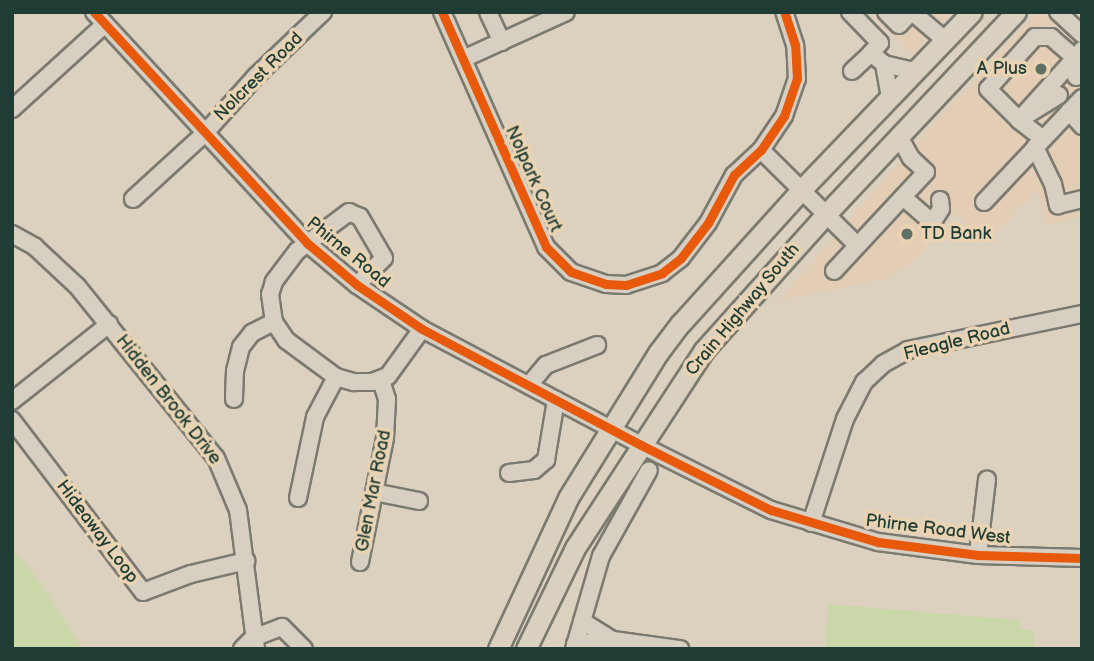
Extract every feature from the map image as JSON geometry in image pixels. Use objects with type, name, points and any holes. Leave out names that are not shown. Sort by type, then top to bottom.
[{"type":"main road","name":"Crain Highway South","points":[[498,649],[568,498],[681,323],[802,189],[972,12]]},
{"type":"main road","name":"Crain Highway South","points":[[526,649],[575,548],[704,350],[827,213],[1016,12]]},
{"type":"street","name":"Nolcrest Road","points":[[133,199],[205,133],[256,76],[323,12]]},
{"type":"street","name":"Nolpark Court","points":[[442,12],[546,247],[565,268],[587,279],[626,285],[645,281],[662,273],[681,258],[701,234],[734,175],[761,150],[783,116],[797,79],[795,45],[784,12]]},
{"type":"street","points":[[488,12],[502,41]]},
{"type":"street","points":[[463,59],[566,12]]},
{"type":"street","points":[[850,12],[880,43],[877,59],[890,97]]},
{"type":"street","points":[[886,12],[899,25],[911,12],[945,40]]},
{"type":"street","points":[[1058,12],[1082,34]]},
{"type":"street","name":"Phirne Road","points":[[99,18],[307,243],[357,285],[422,329],[641,445]]},
{"type":"street","points":[[12,109],[99,18]]},
{"type":"street","points":[[1076,77],[1080,68],[1078,54],[1051,37],[1035,37],[988,89],[1039,143],[1058,205],[1082,198]]},
{"type":"street","points":[[1019,120],[1078,54]]},
{"type":"street","points":[[852,71],[877,59],[915,71]]},
{"type":"street","points":[[1019,120],[1059,95]]},
{"type":"street","points":[[984,202],[1082,97]]},
{"type":"street","points":[[1069,111],[1082,126]]},
{"type":"street","points":[[900,136],[911,158],[926,172],[930,190],[941,209],[934,220],[903,197]]},
{"type":"street","points":[[761,150],[858,245]]},
{"type":"street","points":[[834,271],[903,197],[930,190]]},
{"type":"street","points":[[357,285],[384,258],[360,217],[349,212],[307,243],[274,282],[270,294],[274,322],[286,340],[336,377],[354,382],[381,380],[395,369],[422,329]]},
{"type":"street","name":"Hidden Brook Drive","points":[[12,234],[57,265],[110,324],[216,458],[238,510],[246,561],[251,645]]},
{"type":"street","name":"Fleagle Road","points":[[811,523],[845,419],[864,382],[883,364],[908,350],[1082,314]]},
{"type":"street","points":[[234,399],[235,371],[241,347],[252,333],[274,322]]},
{"type":"street","points":[[12,401],[110,324]]},
{"type":"street","points":[[528,386],[546,365],[597,345]]},
{"type":"street","points":[[298,498],[315,417],[336,377]]},
{"type":"street","name":"Glen Mar Road","points":[[360,562],[388,417],[381,380]]},
{"type":"street","points":[[509,472],[534,470],[546,460],[556,400]]},
{"type":"street","name":"Hideaway Loop","points":[[12,420],[143,592],[191,574],[246,561]]},
{"type":"street","name":"Phirne Road West","points":[[641,445],[771,510],[878,542],[978,555],[1082,558]]},
{"type":"street","points":[[649,470],[601,556],[575,647],[613,640],[680,649]]},
{"type":"street","points":[[978,555],[987,480]]},
{"type":"street","points":[[374,492],[419,501]]},
{"type":"street","points":[[575,548],[601,556]]},
{"type":"street","points":[[582,621],[613,640]]},
{"type":"street","points":[[251,645],[282,627],[292,634],[304,649]]},
{"type":"shaded area","points":[[868,12],[952,12],[913,54]]},
{"type":"shaded area","points":[[1037,12],[1082,12],[1082,216],[1046,226],[1037,190],[988,241],[953,213],[935,240],[907,266],[888,278],[778,301],[914,146]]},
{"type":"green space","points":[[12,549],[37,578],[83,649],[12,649]]},
{"type":"green space","points":[[828,604],[1019,620],[1019,629],[1034,630],[1035,649],[825,649]]},
{"type":"cycle path","points":[[94,12],[307,243],[357,285],[422,329],[641,445],[771,510],[878,542],[978,555],[1082,558]]},
{"type":"cycle path","points":[[442,12],[546,247],[571,272],[606,284],[626,285],[662,273],[681,258],[708,223],[734,175],[761,150],[784,116],[797,79],[795,45],[784,12]]},
{"type":"place","name":"A Plus","points":[[1041,69]]},
{"type":"place","name":"TD Bank","points":[[907,234]]}]
